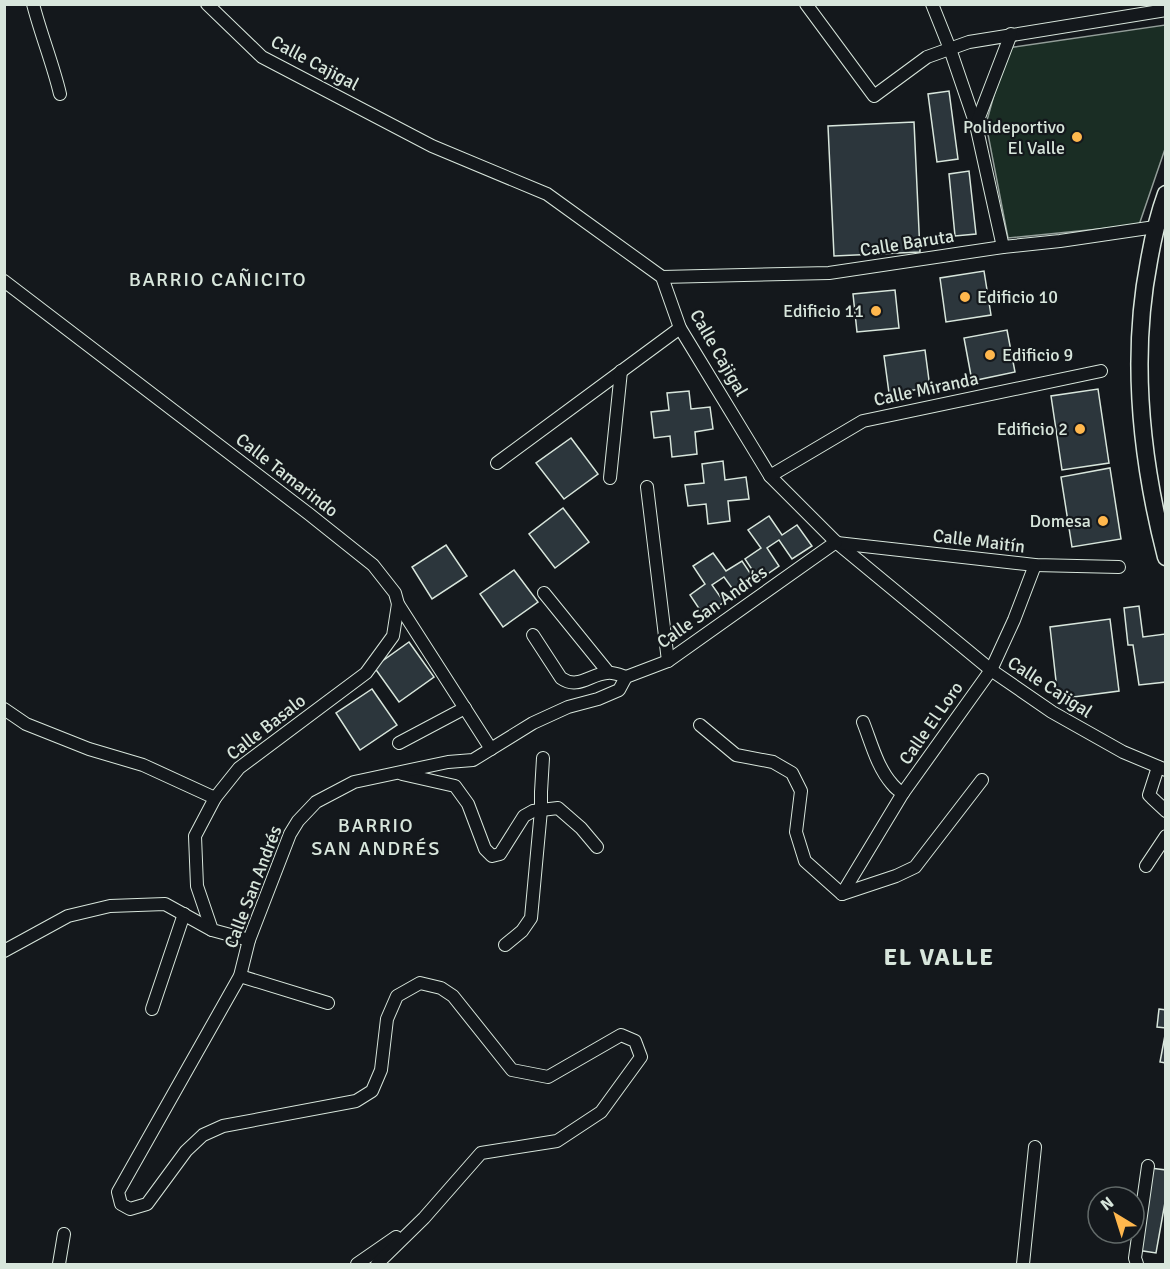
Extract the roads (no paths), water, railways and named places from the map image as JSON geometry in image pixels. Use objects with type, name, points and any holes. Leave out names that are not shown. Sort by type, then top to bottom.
[{"type":"main road","points":[[1166,194],[1155,227],[1140,314],[1139,374],[1140,404],[1150,487],[1166,557]]},
{"type":"street","points":[[33,4],[60,94]]},
{"type":"street","name":"Calle Cajigal","points":[[207,4],[262,57],[432,146],[547,194],[662,278],[681,328],[770,476],[836,542],[991,670],[1052,712],[1123,752],[1162,769]]},
{"type":"street","points":[[806,4],[874,96],[927,57],[969,42],[1166,10]]},
{"type":"street","points":[[932,4],[976,125],[1003,247]]},
{"type":"street","points":[[976,125],[1011,34]]},
{"type":"street","name":"Calle Baruta","points":[[662,278],[829,273],[1155,227]]},
{"type":"street","name":"Calle Tamarindo","points":[[4,281],[373,565],[394,593],[398,604],[491,749]]},
{"type":"street","points":[[497,462],[681,328]]},
{"type":"street","points":[[610,478],[621,371]]},
{"type":"street","name":"Calle Miranda","points":[[770,476],[863,421],[1101,371]]},
{"type":"street","points":[[648,487],[668,661]]},
{"type":"street","name":"Calle Maitín","points":[[836,542],[1035,565],[1119,567]]},
{"type":"street","name":"Calle San Andrés","points":[[424,1218],[482,1153],[557,1142],[601,1112],[641,1057],[635,1041],[621,1035],[548,1077],[512,1070],[453,996],[441,988],[420,982],[397,996],[387,1019],[381,1070],[372,1091],[356,1101],[223,1126],[203,1135],[186,1151],[147,1204],[130,1209],[121,1204],[118,1192],[240,976],[249,940],[290,834],[316,802],[354,782],[447,762],[473,760],[533,723],[568,707],[619,690],[626,677],[668,661],[836,542]]},
{"type":"street","name":"Calle El Loro","points":[[842,894],[903,793],[991,670],[1014,620],[1035,565]]},
{"type":"street","points":[[544,593],[609,672]]},
{"type":"street","name":"Calle Basalo","points":[[212,930],[197,886],[195,836],[214,798],[238,768],[366,673],[393,636],[398,604]]},
{"type":"street","points":[[533,635],[561,678],[567,682],[574,683],[609,672],[626,677]]},
{"type":"street","points":[[399,743],[465,708]]},
{"type":"street","points":[[4,709],[26,724],[89,749],[143,765],[214,798]]},
{"type":"street","points":[[864,722],[885,774],[903,793]]},
{"type":"street","points":[[700,725],[736,755],[773,762],[792,773],[801,791],[796,832],[805,861],[842,894],[896,876],[915,867],[982,780]]},
{"type":"street","points":[[505,945],[522,931],[531,918],[541,810],[543,758]]},
{"type":"street","points":[[1162,769],[1149,795],[1166,811]]},
{"type":"street","points":[[398,774],[455,786],[468,804],[485,849],[492,855],[500,854],[524,816],[533,811],[558,808],[581,828],[597,848]]},
{"type":"street","points":[[1146,866],[1166,836]]},
{"type":"street","points":[[4,951],[68,916],[110,906],[165,904],[212,930],[249,940]]},
{"type":"street","points":[[152,1009],[184,914]]},
{"type":"street","points":[[240,976],[328,1003]]},
{"type":"street","points":[[1023,1264],[1035,1147]]},
{"type":"street","points":[[1137,1264],[1135,1258],[1148,1166]]},
{"type":"street","points":[[357,1264],[424,1218]]},
{"type":"street","points":[[376,1264],[424,1218]]},
{"type":"street","points":[[59,1264],[64,1234]]},
{"type":"place","name":"Polideportivo El Valle","points":[[1077,137]]},
{"type":"place","name":"Edificio 10","points":[[965,297]]},
{"type":"place","name":"Edificio 11","points":[[876,311]]},
{"type":"place","name":"Edificio 9","points":[[990,355]]},
{"type":"place","name":"Edificio 2","points":[[1080,429]]},
{"type":"place","name":"Domesa","points":[[1103,521]]},
{"type":"district","name":"BARRIO CAÑICITO","points":[[218,279]]},
{"type":"district","name":"BARRIO SAN ANDRÉS","points":[[376,836]]},
{"type":"district","name":"EL VALLE","points":[[939,957]]}]
